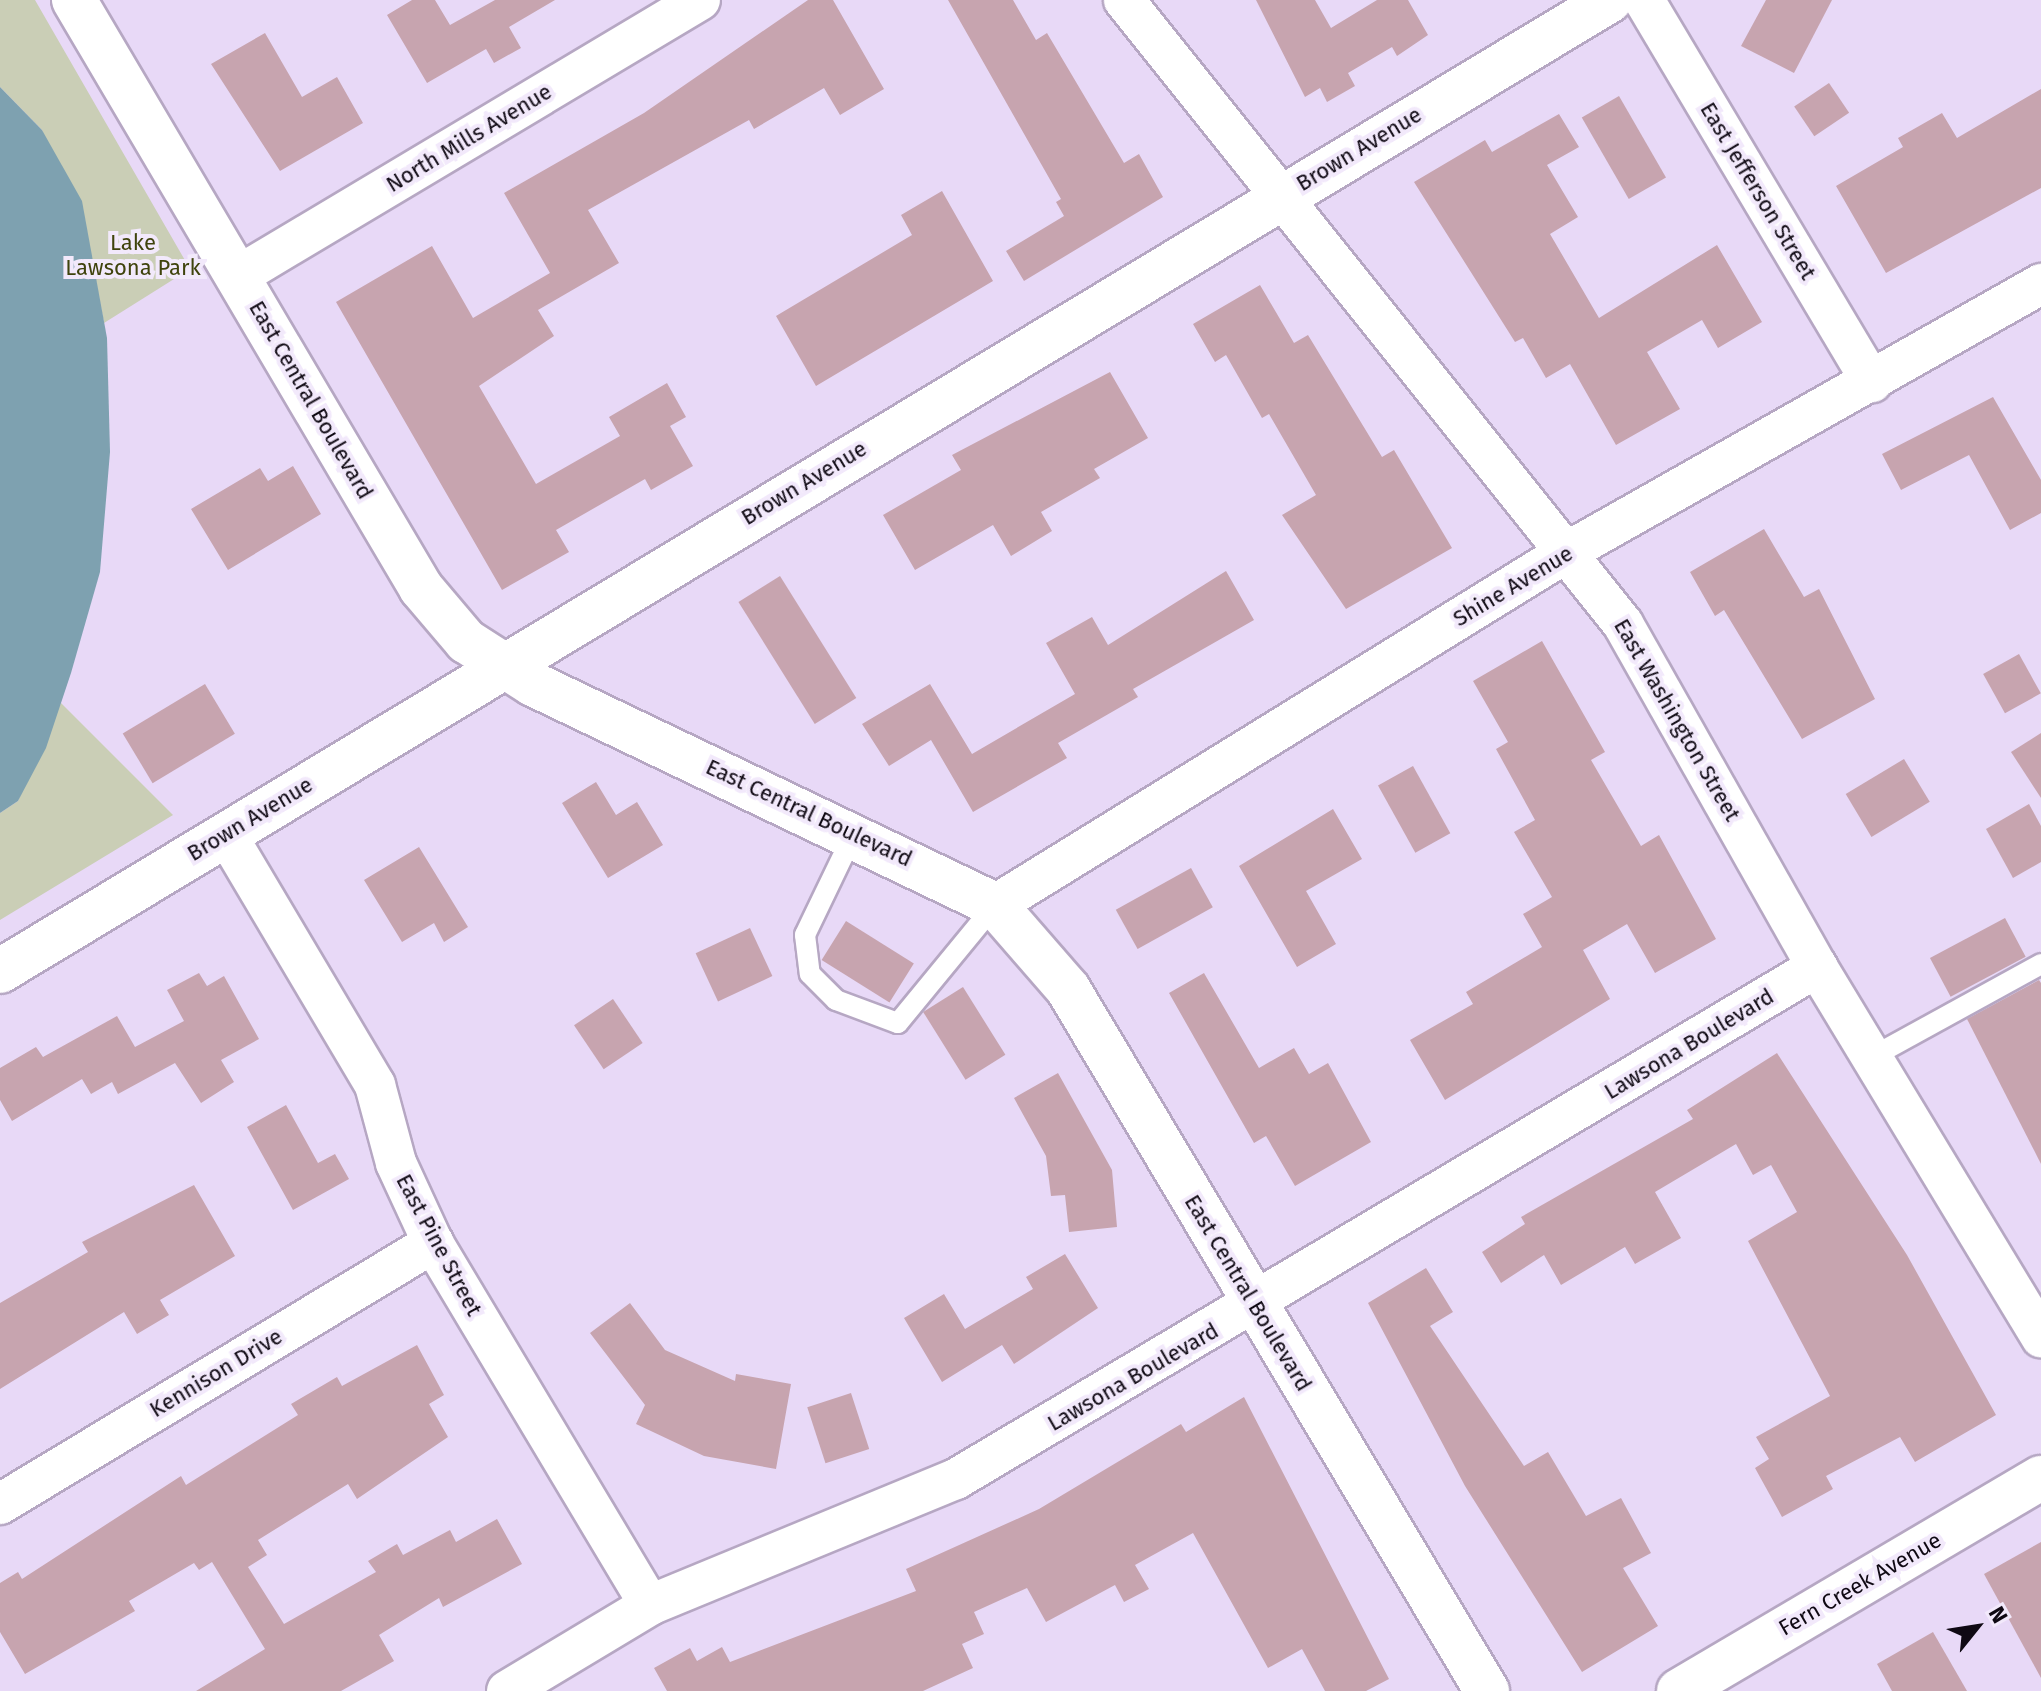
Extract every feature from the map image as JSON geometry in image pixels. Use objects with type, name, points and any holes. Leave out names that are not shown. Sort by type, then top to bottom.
[{"type":"street","name":"East Central Boulevard","points":[[74,0],[421,588],[466,641],[500,666],[854,833],[995,905],[1068,989],[1487,1691]]},
{"type":"street","name":"North Mills Avenue","points":[[238,276],[700,0]]},
{"type":"street","name":"East Washington Street","points":[[1124,0],[1284,193],[1567,552],[1669,698],[1817,967],[2041,1337]]},
{"type":"street","name":"Brown Avenue","points":[[0,971],[1284,193],[1610,0]]},
{"type":"street","name":"East Jefferson Street","points":[[1644,0],[1872,382]]},
{"type":"street","name":"Shine Avenue","points":[[995,905],[1567,552],[1872,382],[2038,294]]},
{"type":"street","name":"East Pine Street","points":[[226,834],[375,1085],[396,1163],[433,1243],[650,1605]]},
{"type":"street","name":"Lawsona Boulevard","points":[[507,1691],[650,1605],[956,1479],[1255,1306],[1817,967]]},
{"type":"street","name":"Kennison Drive","points":[[0,1504],[433,1243]]},
{"type":"street","name":"Fern Creek Avenue","points":[[1679,1691],[2041,1478]]},
{"type":"lane","points":[[854,833],[805,935],[810,974],[836,1000],[898,1023],[995,905]]},
{"type":"lane","points":[[1872,1057],[2041,964]]},
{"type":"green space","name":"Lake Lawsona Park","points":[[0,0],[35,0],[190,269],[104,323],[94,271],[42,130],[0,87]]},
{"type":"green space","points":[[61,703],[173,815],[0,920],[0,813],[18,801]]},
{"type":"water","points":[[0,87],[42,130],[82,201],[107,338],[110,452],[100,572],[71,673],[46,748],[18,801],[0,813]]},
{"type":"building","points":[[412,0],[435,0],[450,25],[495,0],[555,0],[509,27],[521,48],[494,63],[486,49],[427,83],[387,15]]},
{"type":"building","points":[[808,0],[833,0],[884,89],[840,115],[824,88],[754,129],[749,120],[588,210],[619,263],[538,310],[554,336],[479,386],[536,484],[620,436],[609,417],[667,383],[686,417],[670,426],[693,466],[651,490],[645,479],[556,530],[569,552],[502,590],[336,302],[432,246],[473,318],[550,273],[504,193],[644,113]]},
{"type":"building","points":[[948,0],[1013,0],[1036,40],[1047,33],[1124,163],[1139,154],[1163,197],[1024,281],[1006,251],[1064,216],[1056,202],[1061,199]]},
{"type":"building","points":[[1256,0],[1315,0],[1331,28],[1377,0],[1408,0],[1428,35],[1397,56],[1392,47],[1348,73],[1355,86],[1327,102],[1320,88],[1305,97]]},
{"type":"building","points":[[1766,0],[1832,0],[1794,73],[1741,46]]},
{"type":"building","points":[[265,33],[302,97],[337,77],[363,123],[280,171],[211,64]]},
{"type":"building","points":[[1829,83],[1849,113],[1814,136],[1794,106]]},
{"type":"building","points":[[2041,89],[2041,188],[1886,273],[1836,186],[1903,147],[1898,138],[1942,113],[1957,138]]},
{"type":"building","points":[[1619,96],[1666,177],[1629,199],[1582,118]]},
{"type":"building","points":[[1559,114],[1579,147],[1547,165],[1578,217],[1550,234],[1599,318],[1717,245],[1762,322],[1718,348],[1702,320],[1647,352],[1680,409],[1616,445],[1570,364],[1546,378],[1523,338],[1515,342],[1414,182],[1485,140],[1492,152]]},
{"type":"building","points":[[942,191],[993,281],[816,386],[776,316],[912,235],[901,215]]},
{"type":"building","points":[[1260,285],[1294,343],[1308,335],[1382,457],[1394,450],[1452,548],[1346,609],[1282,515],[1316,495],[1269,414],[1262,418],[1226,355],[1215,362],[1193,324]]},
{"type":"building","points":[[1110,372],[1148,438],[1094,469],[1100,478],[1041,512],[1052,531],[1011,556],[993,525],[915,570],[883,515],[961,470],[952,455]]},
{"type":"building","points":[[1993,397],[2041,480],[2041,513],[2010,530],[1969,455],[1901,490],[1882,454]]},
{"type":"building","points":[[293,466],[321,514],[228,570],[191,509],[260,468],[268,481]]},
{"type":"building","points":[[1764,529],[1804,597],[1819,589],[1875,699],[1802,739],[1724,610],[1715,616],[1690,572]]},
{"type":"building","points":[[1226,571],[1254,620],[1133,689],[1138,697],[1058,743],[1067,758],[973,812],[931,740],[889,766],[862,724],[930,684],[972,754],[1075,694],[1046,643],[1092,617],[1108,645]]},
{"type":"building","points":[[780,576],[856,698],[815,724],[738,602]]},
{"type":"building","points":[[1542,641],[1605,752],[1591,760],[1641,846],[1659,835],[1716,939],[1655,973],[1627,924],[1583,950],[1610,999],[1445,1100],[1410,1040],[1473,1004],[1466,992],[1542,947],[1523,914],[1552,897],[1514,832],[1535,820],[1496,749],[1508,742],[1473,681]]},
{"type":"building","points":[[2019,654],[2041,693],[2005,713],[1983,674]]},
{"type":"building","points":[[205,684],[235,734],[153,783],[123,733]]},
{"type":"building","points":[[2041,733],[2041,798],[2011,752]]},
{"type":"building","points":[[1904,759],[1930,802],[1871,837],[1846,794]]},
{"type":"building","points":[[1413,766],[1450,833],[1415,853],[1378,785]]},
{"type":"building","points":[[596,782],[616,815],[637,802],[663,845],[608,878],[562,803]]},
{"type":"building","points":[[2029,804],[2041,826],[2041,862],[2013,878],[1986,829]]},
{"type":"building","points":[[1333,809],[1362,859],[1306,891],[1336,944],[1297,967],[1239,866]]},
{"type":"building","points":[[419,847],[468,927],[444,942],[434,923],[402,942],[364,880]]},
{"type":"building","points":[[1191,868],[1213,907],[1138,949],[1116,910]]},
{"type":"building","points":[[2005,918],[2026,957],[1951,997],[1930,958]]},
{"type":"building","points":[[846,921],[914,963],[889,1002],[822,960]]},
{"type":"building","points":[[750,928],[772,976],[718,1001],[696,953]]},
{"type":"building","points":[[199,973],[207,986],[224,976],[259,1039],[221,1060],[234,1082],[201,1103],[175,1063],[118,1094],[112,1082],[91,1094],[82,1079],[12,1121],[0,1100],[0,1068],[36,1047],[43,1057],[117,1016],[135,1047],[184,1021],[167,990]]},
{"type":"building","points":[[1204,973],[1259,1068],[1294,1048],[1309,1074],[1328,1063],[1371,1142],[1295,1186],[1266,1136],[1254,1143],[1169,993]]},
{"type":"building","points":[[2039,980],[2041,983],[2041,1164],[1967,1019]]},
{"type":"building","points":[[963,987],[1005,1055],[966,1080],[923,1012]]},
{"type":"building","points":[[613,999],[643,1043],[604,1069],[574,1025]]},
{"type":"building","points":[[1777,1053],[1907,1255],[1996,1415],[1915,1462],[1900,1437],[1826,1476],[1833,1489],[1782,1517],[1755,1468],[1769,1459],[1756,1437],[1830,1396],[1748,1241],[1797,1212],[1771,1165],[1753,1175],[1736,1144],[1655,1192],[1681,1238],[1635,1264],[1625,1247],[1561,1285],[1544,1255],[1501,1283],[1482,1252],[1525,1224],[1521,1217],[1693,1119],[1687,1110]]},
{"type":"building","points":[[1058,1073],[1112,1170],[1117,1227],[1069,1232],[1065,1195],[1051,1196],[1046,1156],[1014,1098]]},
{"type":"building","points":[[286,1105],[318,1163],[335,1154],[349,1179],[293,1210],[247,1127]]},
{"type":"building","points":[[194,1185],[235,1256],[160,1300],[169,1315],[137,1334],[124,1312],[0,1389],[0,1303],[88,1252],[82,1242]]},
{"type":"building","points":[[1065,1254],[1098,1308],[1014,1364],[1002,1345],[942,1382],[904,1318],[944,1294],[965,1329],[1033,1289],[1026,1277]]},
{"type":"building","points":[[1426,1268],[1453,1312],[1430,1326],[1524,1466],[1548,1452],[1586,1516],[1621,1498],[1651,1553],[1623,1568],[1658,1626],[1582,1672],[1465,1486],[1368,1303]]},
{"type":"building","points":[[630,1303],[665,1350],[735,1381],[736,1374],[791,1384],[776,1469],[704,1456],[636,1424],[645,1405],[590,1333]]},
{"type":"building","points":[[417,1345],[444,1395],[429,1404],[448,1437],[357,1499],[348,1484],[258,1540],[267,1555],[248,1567],[284,1624],[376,1572],[368,1561],[397,1544],[403,1555],[450,1530],[456,1542],[497,1519],[522,1564],[443,1607],[439,1598],[379,1635],[394,1661],[341,1691],[196,1691],[265,1649],[212,1562],[199,1570],[194,1563],[129,1601],[135,1611],[25,1674],[0,1632],[0,1583],[18,1572],[22,1579],[181,1476],[186,1485],[298,1415],[291,1404],[337,1377],[342,1386]]},
{"type":"building","points":[[851,1393],[869,1449],[825,1463],[807,1407]]},
{"type":"building","points":[[1244,1397],[1389,1679],[1366,1691],[1325,1691],[1302,1649],[1268,1668],[1193,1533],[1135,1565],[1149,1589],[1124,1602],[1115,1585],[1046,1622],[1027,1588],[974,1612],[984,1634],[962,1644],[973,1668],[923,1691],[667,1691],[654,1668],[690,1648],[697,1661],[722,1647],[730,1662],[916,1591],[906,1569],[1039,1509],[1181,1424],[1186,1432]]},
{"type":"building","points":[[2041,1542],[2041,1678],[1984,1574]]},
{"type":"building","points":[[1933,1632],[1967,1691],[1892,1691],[1877,1664]]}]
